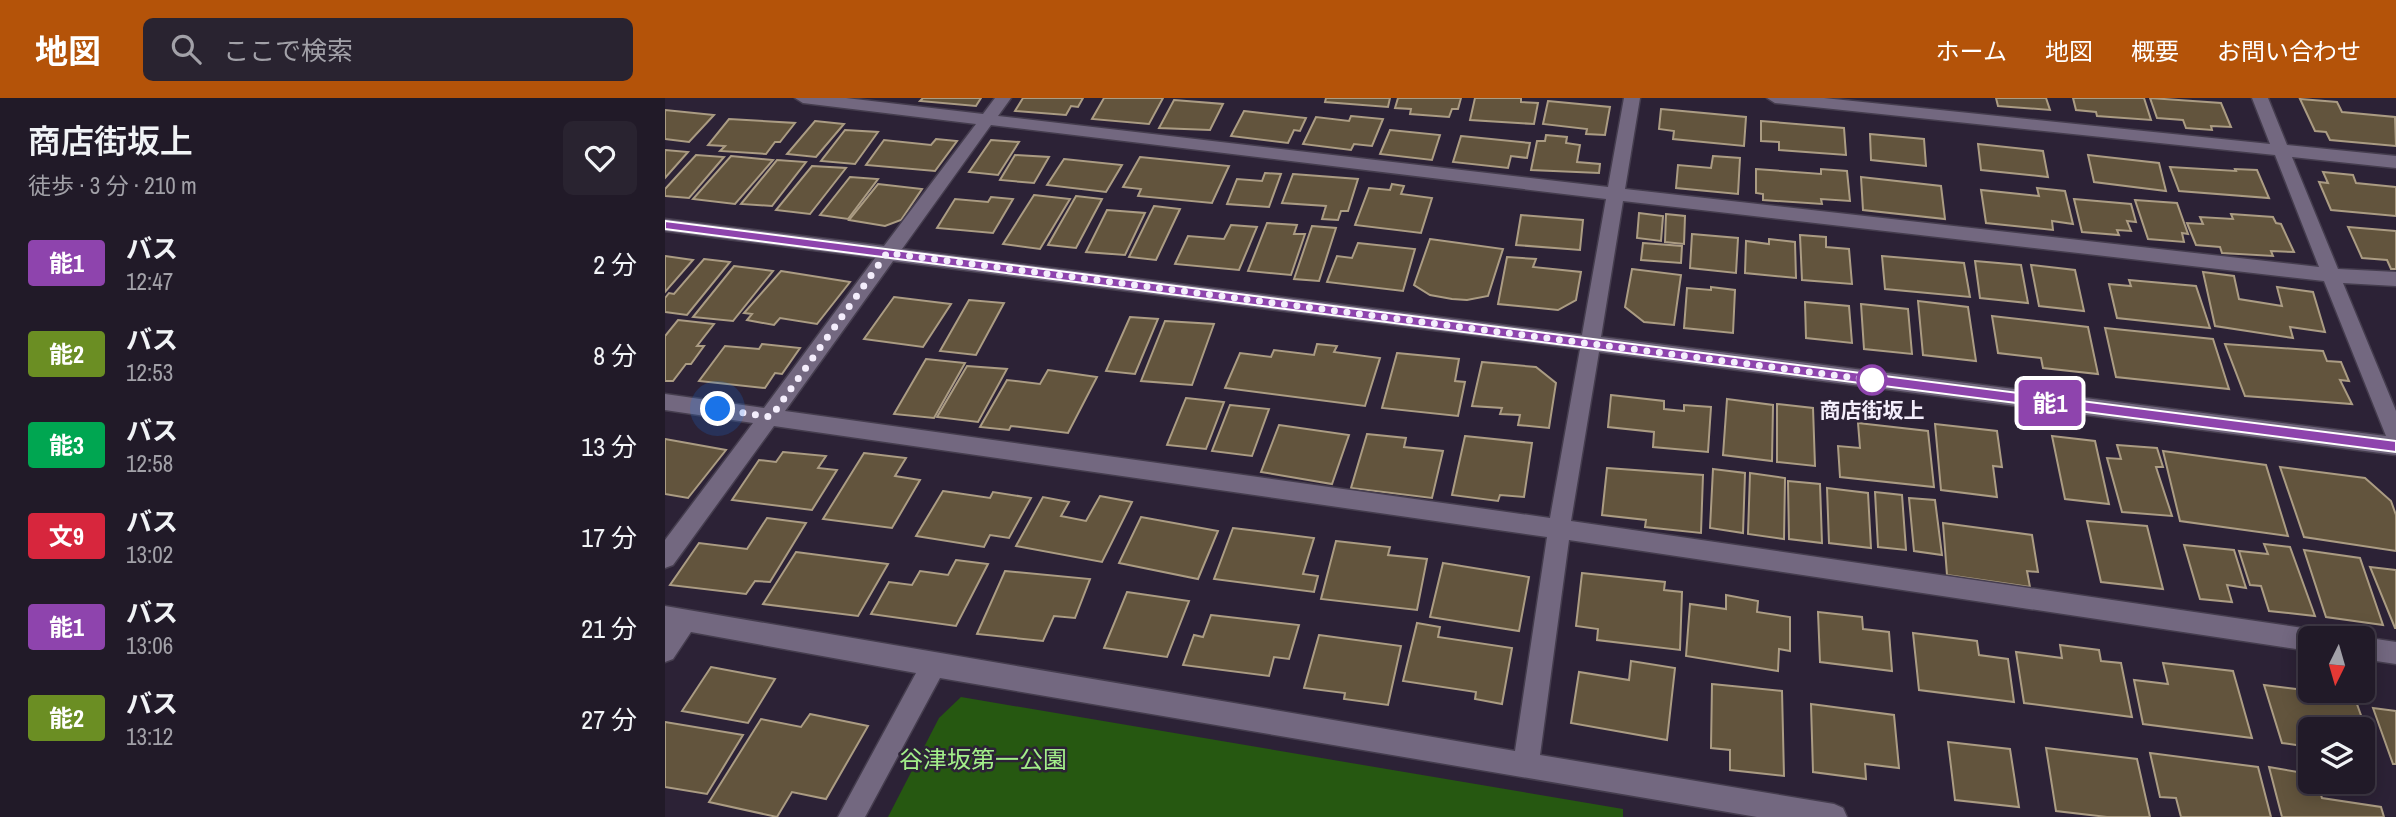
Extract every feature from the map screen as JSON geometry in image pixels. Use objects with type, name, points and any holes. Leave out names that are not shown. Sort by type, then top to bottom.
[{"type":"street","points":[[803,98],[1617,194],[2331,275],[2396,279]]},
{"type":"street","points":[[665,558],[1003,98]]},
{"type":"street","points":[[1526,764],[1559,529],[1593,345],[1632,98]]},
{"type":"street","points":[[1775,98],[2396,162]]},
{"type":"street","points":[[2260,98],[2396,436]]},
{"type":"street","points":[[665,225],[2396,446]]},
{"type":"street","points":[[665,402],[1559,529],[2298,638]]},
{"type":"street","points":[[665,651],[675,619],[1834,817]]},
{"type":"street","points":[[2375,650],[2396,653]]},
{"type":"street","points":[[851,817],[934,665]]},
{"type":"green space","name":"谷津坂第一公園","points":[[961,697],[1623,809],[1623,817],[888,817],[939,718]]},
{"type":"building","points":[[923,98],[981,98],[976,106],[920,101]]},
{"type":"building","points":[[1023,98],[1083,98],[1078,107],[1071,106],[1066,115],[1015,111]]},
{"type":"building","points":[[1104,98],[1163,98],[1149,124],[1092,119]]},
{"type":"building","points":[[1326,98],[1390,98],[1388,107],[1325,102]]},
{"type":"building","points":[[1398,98],[1461,98],[1458,109],[1452,109],[1449,117],[1410,114],[1411,109],[1395,108]]},
{"type":"building","points":[[1475,98],[1521,98],[1521,102],[1538,103],[1534,124],[1470,120]]},
{"type":"building","points":[[1996,98],[2046,98],[2050,110],[1998,106]]},
{"type":"building","points":[[2073,98],[2144,98],[2151,120],[2097,116],[2096,112],[2076,110]]},
{"type":"building","points":[[2150,98],[2221,103],[2231,127],[2211,126],[2212,130],[2186,128],[2183,120],[2157,118]]},
{"type":"building","points":[[2300,99],[2337,102],[2342,112],[2395,117],[2396,146],[2330,140],[2326,132],[2315,131]]},
{"type":"building","points":[[1174,100],[1223,104],[1210,130],[1159,128]]},
{"type":"building","points":[[1548,101],[1610,107],[1605,135],[1586,134],[1587,129],[1543,124]]},
{"type":"building","points":[[1661,109],[1746,117],[1744,146],[1673,139],[1674,131],[1659,129]]},
{"type":"building","points":[[665,110],[714,115],[689,142],[665,139]]},
{"type":"building","points":[[1244,111],[1306,118],[1300,131],[1294,130],[1288,143],[1231,136]]},
{"type":"building","points":[[1351,116],[1383,119],[1372,146],[1354,144],[1351,150],[1303,144],[1316,117],[1349,121]]},
{"type":"building","points":[[729,119],[795,123],[766,154],[720,151],[725,146],[708,145]]},
{"type":"building","points":[[815,121],[844,124],[816,157],[787,154]]},
{"type":"building","points":[[1761,121],[1844,128],[1846,155],[1779,150],[1779,142],[1761,141]]},
{"type":"building","points":[[845,130],[878,132],[855,164],[821,161]]},
{"type":"building","points":[[1390,130],[1440,135],[1432,160],[1380,154]]},
{"type":"building","points":[[1870,134],[1924,139],[1926,166],[1871,160]]},
{"type":"building","points":[[1546,135],[1567,137],[1566,143],[1580,145],[1577,162],[1600,164],[1599,173],[1531,170],[1537,141],[1545,141]]},
{"type":"building","points":[[1461,136],[1530,143],[1527,158],[1511,156],[1508,168],[1453,162]]},
{"type":"building","points":[[936,139],[957,141],[935,171],[866,165],[884,140],[931,145]]},
{"type":"building","points":[[991,140],[1019,142],[998,175],[969,172]]},
{"type":"building","points":[[1978,144],[2043,151],[2048,177],[1981,170]]},
{"type":"building","points":[[665,150],[688,152],[665,178]]},
{"type":"building","points":[[696,155],[724,157],[689,198],[665,196],[665,189]]},
{"type":"building","points":[[1015,155],[1049,157],[1034,183],[1000,180]]},
{"type":"building","points":[[2088,155],[2159,163],[2166,191],[2094,182]]},
{"type":"building","points":[[731,156],[773,160],[735,204],[693,199]]},
{"type":"building","points":[[1713,156],[1740,158],[1738,194],[1676,188],[1678,165],[1711,168]]},
{"type":"building","points":[[1140,157],[1229,166],[1212,203],[1138,196],[1141,189],[1123,187]]},
{"type":"building","points":[[1064,159],[1122,165],[1106,192],[1047,185]]},
{"type":"building","points":[[777,160],[806,162],[772,206],[741,204]]},
{"type":"building","points":[[812,166],[846,168],[810,214],[776,210]]},
{"type":"building","points":[[2170,167],[2257,170],[2269,198],[2179,191]]},
{"type":"building","points":[[1756,169],[1821,174],[1821,169],[1847,171],[1850,201],[1821,199],[1822,204],[1763,200],[1763,194],[1756,193]]},
{"type":"building","points":[[2323,172],[2353,175],[2356,183],[2396,187],[2396,216],[2331,210],[2319,182],[2328,183]]},
{"type":"building","points":[[1265,173],[1281,174],[1269,207],[1227,204],[1237,179],[1262,181]]},
{"type":"building","points":[[1293,174],[1358,179],[1348,211],[1341,211],[1338,220],[1322,219],[1326,206],[1282,203]]},
{"type":"building","points":[[850,177],[878,179],[848,219],[820,215]]},
{"type":"building","points":[[1861,177],[1941,186],[1945,219],[1863,210]]},
{"type":"building","points":[[878,184],[922,189],[901,220],[885,226],[849,220]]},
{"type":"building","points":[[1392,184],[1404,186],[1401,194],[1432,198],[1421,233],[1355,225],[1369,188],[1390,190]]},
{"type":"building","points":[[2037,188],[2065,191],[2073,224],[2052,221],[2053,230],[1986,223],[1981,190],[2039,196]]},
{"type":"building","points":[[1034,195],[1070,199],[1040,249],[1003,244]]},
{"type":"building","points":[[1076,196],[1102,199],[1076,248],[1048,245]]},
{"type":"building","points":[[991,197],[1013,199],[993,233],[937,228],[955,199],[988,202]]},
{"type":"building","points":[[2074,199],[2131,204],[2136,222],[2127,221],[2131,231],[2117,230],[2119,235],[2082,232]]},
{"type":"building","points":[[2135,200],[2177,203],[2188,234],[2182,233],[2184,242],[2148,239]]},
{"type":"building","points":[[1154,206],[1180,209],[1156,260],[1129,257]]},
{"type":"building","points":[[1107,210],[1145,213],[1125,255],[1086,252]]},
{"type":"building","points":[[1639,213],[1663,216],[1661,241],[1637,238]]},
{"type":"building","points":[[1666,214],[1685,216],[1684,244],[1665,242]]},
{"type":"building","points":[[2231,214],[2273,217],[2276,223],[2281,224],[2294,252],[2271,251],[2273,256],[2222,253],[2220,247],[2196,245],[2187,223],[2203,224],[2200,217],[2233,219]]},
{"type":"building","points":[[1521,215],[1583,220],[1580,250],[1516,245]]},
{"type":"building","points":[[1267,223],[1297,225],[1294,234],[1305,234],[1291,275],[1248,271]]},
{"type":"building","points":[[1231,225],[1257,227],[1239,270],[1175,264],[1188,236],[1224,239]]},
{"type":"building","points":[[1312,226],[1336,228],[1319,281],[1294,279]]},
{"type":"building","points":[[2348,227],[2396,231],[2396,269],[2391,269],[2387,260],[2362,258]]},
{"type":"building","points":[[1692,234],[1738,238],[1736,273],[1690,268]]},
{"type":"building","points":[[1800,235],[1826,237],[1826,247],[1849,249],[1852,284],[1802,280]]},
{"type":"building","points":[[1430,239],[1503,249],[1488,296],[1467,300],[1452,299],[1430,295],[1414,285]]},
{"type":"building","points":[[1769,239],[1795,242],[1796,278],[1745,273],[1746,241],[1769,244]]},
{"type":"building","points":[[1358,243],[1415,249],[1403,291],[1327,282],[1337,256],[1352,258]]},
{"type":"building","points":[[1643,243],[1682,246],[1681,263],[1641,260]]},
{"type":"building","points":[[665,256],[693,260],[665,292]]},
{"type":"building","points":[[1882,256],[1964,263],[1970,297],[1885,289]]},
{"type":"building","points":[[1507,257],[1536,259],[1533,267],[1581,272],[1576,300],[1558,310],[1498,304]]},
{"type":"building","points":[[704,259],[730,262],[687,315],[665,312],[665,298],[669,293],[674,294]]},
{"type":"building","points":[[1975,261],[2021,265],[2028,303],[1980,298]]},
{"type":"building","points":[[2031,265],[2075,270],[2084,311],[2039,306]]},
{"type":"building","points":[[734,266],[773,271],[733,321],[693,317]]},
{"type":"building","points":[[1632,269],[1681,275],[1674,325],[1644,322],[1625,307]]},
{"type":"building","points":[[781,271],[850,282],[817,324],[780,318],[774,325],[747,320],[752,314],[744,313]]},
{"type":"building","points":[[2203,272],[2234,276],[2239,299],[2282,306],[2277,287],[2313,292],[2325,332],[2290,327],[2293,338],[2215,326]]},
{"type":"building","points":[[2129,280],[2196,286],[2210,328],[2117,318],[2109,284],[2131,286]]},
{"type":"building","points":[[1711,287],[1735,290],[1733,333],[1684,328],[1687,288],[1711,290]]},
{"type":"building","points":[[894,297],[951,304],[923,347],[864,339]]},
{"type":"building","points":[[969,300],[1004,303],[976,355],[940,351]]},
{"type":"building","points":[[1918,301],[1968,307],[1976,361],[1923,355]]},
{"type":"building","points":[[1805,302],[1849,306],[1852,343],[1806,338]]},
{"type":"building","points":[[1861,304],[1908,309],[1912,354],[1864,349]]},
{"type":"building","points":[[1992,316],[2088,327],[2098,374],[2043,368],[2041,358],[1998,353]]},
{"type":"building","points":[[1130,317],[1158,319],[1135,374],[1106,371]]},
{"type":"building","points":[[678,320],[714,324],[697,346],[704,346],[691,364],[686,364],[673,381],[665,381],[665,336]]},
{"type":"building","points":[[1165,321],[1214,324],[1192,385],[1141,381]]},
{"type":"building","points":[[2105,328],[2213,339],[2229,389],[2116,377]]},
{"type":"building","points":[[762,344],[800,348],[782,374],[775,373],[765,388],[699,381],[725,346],[759,349]]},
{"type":"building","points":[[1317,344],[1337,346],[1334,352],[1380,358],[1365,406],[1225,388],[1240,353],[1271,357],[1274,350],[1314,355]]},
{"type":"building","points":[[2225,344],[2323,351],[2327,361],[2341,362],[2349,381],[2340,380],[2352,404],[2245,396]]},
{"type":"building","points":[[1397,353],[1459,359],[1455,381],[1465,382],[1458,416],[1382,408]]},
{"type":"building","points":[[926,359],[965,363],[934,418],[894,414]]},
{"type":"building","points":[[1482,362],[1536,367],[1556,383],[1549,428],[1518,425],[1520,415],[1500,414],[1502,408],[1472,406]]},
{"type":"building","points":[[967,366],[1007,369],[978,422],[937,417]]},
{"type":"building","points":[[1048,370],[1097,377],[1068,433],[1011,426],[1009,430],[980,427],[1007,380],[1040,384]]},
{"type":"building","points":[[1611,395],[1664,401],[1664,409],[1684,411],[1684,405],[1711,407],[1708,452],[1653,447],[1654,432],[1608,427]]},
{"type":"building","points":[[1186,398],[1224,402],[1206,449],[1167,445]]},
{"type":"building","points":[[1727,399],[1773,405],[1772,461],[1723,455]]},
{"type":"building","points":[[1777,404],[1813,408],[1815,466],[1777,462]]},
{"type":"building","points":[[1230,405],[1269,409],[1252,456],[1212,451]]},
{"type":"building","points":[[1858,423],[1928,431],[1934,487],[1840,477],[1838,446],[1860,448]]},
{"type":"building","points":[[1935,424],[1997,431],[2002,467],[1993,466],[1997,497],[1941,490]]},
{"type":"building","points":[[1279,425],[1349,435],[1332,484],[1261,472]]},
{"type":"building","points":[[1367,434],[1406,438],[1404,447],[1443,451],[1432,498],[1351,488]]},
{"type":"building","points":[[1465,436],[1532,443],[1524,497],[1500,495],[1498,501],[1452,495]]},
{"type":"building","points":[[2052,436],[2095,441],[2109,504],[2065,499]]},
{"type":"building","points":[[665,439],[726,450],[688,498],[665,494]]},
{"type":"building","points":[[2117,445],[2157,448],[2163,467],[2156,467],[2172,516],[2122,512],[2107,458],[2121,459]]},
{"type":"building","points":[[2163,451],[2266,465],[2288,536],[2180,521]]},
{"type":"building","points":[[783,452],[826,456],[818,468],[837,470],[812,510],[732,500],[759,460],[776,462]]},
{"type":"building","points":[[864,453],[906,458],[895,476],[920,480],[892,528],[823,519]]},
{"type":"building","points":[[2280,467],[2365,478],[2391,501],[2396,515],[2396,551],[2304,537]]},
{"type":"building","points":[[1607,468],[1703,475],[1701,533],[1645,527],[1646,520],[1602,515]]},
{"type":"building","points":[[1713,469],[1745,473],[1743,533],[1710,528]]},
{"type":"building","points":[[1750,473],[1785,478],[1784,539],[1748,534]]},
{"type":"building","points":[[1788,481],[1820,484],[1822,543],[1789,539]]},
{"type":"building","points":[[1827,488],[1868,493],[1871,548],[1829,543]]},
{"type":"building","points":[[943,491],[990,498],[993,492],[1031,498],[1009,538],[990,535],[984,547],[916,536]]},
{"type":"building","points":[[1875,492],[1902,495],[1906,550],[1878,547]]},
{"type":"building","points":[[1100,496],[1132,502],[1102,562],[1016,546],[1043,497],[1069,502],[1061,516],[1086,521]]},
{"type":"building","points":[[1909,498],[1935,500],[1942,555],[1914,551]]},
{"type":"building","points":[[1141,517],[1218,531],[1198,579],[1119,563]]},
{"type":"building","points":[[767,518],[806,523],[770,582],[755,581],[746,594],[670,585],[699,543],[747,549]]},
{"type":"building","points":[[2087,521],[2147,526],[2163,589],[2101,582]]},
{"type":"building","points":[[1943,523],[2032,535],[2038,572],[2027,571],[2030,587],[1947,575]]},
{"type":"building","points":[[1233,528],[1314,538],[1303,574],[1318,576],[1314,592],[1214,579]]},
{"type":"building","points":[[1336,541],[1390,547],[1388,555],[1427,559],[1417,610],[1321,599]]},
{"type":"building","points":[[2264,544],[2290,547],[2315,616],[2269,611],[2261,586],[2250,585],[2239,551],[2268,554]]},
{"type":"building","points":[[2184,545],[2234,550],[2246,588],[2227,585],[2232,602],[2200,599]]},
{"type":"building","points":[[2304,550],[2360,558],[2383,625],[2326,617]]},
{"type":"building","points":[[796,552],[888,564],[858,616],[763,604]]},
{"type":"building","points":[[956,560],[988,564],[956,626],[871,614],[889,582],[912,585],[920,571],[948,575]]},
{"type":"building","points":[[1443,563],[1529,577],[1519,631],[1430,617]]},
{"type":"building","points":[[2370,567],[2396,570],[2396,628],[2395,628]]},
{"type":"building","points":[[1005,571],[1090,579],[1075,618],[1054,616],[1043,641],[977,634]]},
{"type":"building","points":[[1582,573],[1665,582],[1664,590],[1682,592],[1680,650],[1597,640],[1598,629],[1576,626]]},
{"type":"building","points":[[1127,592],[1189,601],[1167,657],[1104,648]]},
{"type":"building","points":[[1726,595],[1758,601],[1757,612],[1790,617],[1790,651],[1779,649],[1778,671],[1686,656],[1690,604],[1726,609]]},
{"type":"building","points":[[1818,612],[1862,617],[1863,629],[1889,632],[1892,671],[1820,662]]},
{"type":"building","points":[[1211,615],[1299,625],[1289,659],[1274,657],[1269,676],[1183,665],[1194,635],[1203,637]]},
{"type":"building","points":[[1417,623],[1440,627],[1438,637],[1512,648],[1502,704],[1475,699],[1476,692],[1403,681]]},
{"type":"building","points":[[1913,633],[1977,641],[1979,655],[2008,659],[2014,702],[1919,690]]},
{"type":"building","points":[[1319,635],[1401,646],[1388,705],[1344,699],[1345,693],[1304,688]]},
{"type":"building","points":[[2060,645],[2099,650],[2101,661],[2121,663],[2132,717],[2024,703],[2016,652],[2062,658]]},
{"type":"building","points":[[1631,661],[1675,668],[1667,740],[1571,723],[1579,672],[1629,680]]},
{"type":"building","points":[[2163,663],[2233,671],[2252,738],[2143,724],[2134,680],[2168,684]]},
{"type":"building","points":[[711,667],[775,679],[748,723],[682,711]]},
{"type":"building","points":[[1712,684],[1782,691],[1784,776],[1730,770],[1730,750],[1711,748]]},
{"type":"building","points":[[2264,685],[2298,689],[2298,704],[2357,704],[2362,717],[2298,717],[2298,745],[2282,743]]},
{"type":"building","points":[[1811,704],[1894,715],[1899,768],[1865,764],[1866,779],[1813,772]]},
{"type":"building","points":[[2373,708],[2396,711],[2396,764],[2393,764]]},
{"type":"building","points":[[810,714],[868,726],[826,799],[792,792],[777,817],[709,802],[761,719],[801,727]]},
{"type":"building","points":[[665,722],[743,735],[707,794],[665,787]]},
{"type":"building","points":[[1948,742],[2010,749],[2019,807],[1955,800]]},
{"type":"building","points":[[2046,748],[2137,759],[2150,817],[2107,817],[2056,811]]},
{"type":"building","points":[[2150,753],[2258,767],[2271,817],[2181,817],[2176,798],[2160,797]]},
{"type":"building","points":[[2269,767],[2298,772],[2298,794],[2321,794],[2322,798],[2381,807],[2384,817],[2282,817]]},
{"type":"bus line","name":"能1","points":[[665,225],[2396,446]]},
{"type":"place","name":"商店街坂上","points":[[1872,380]]},
{"type":"route","points":[[718,409],[771,417],[887,253],[1872,380]]}]
